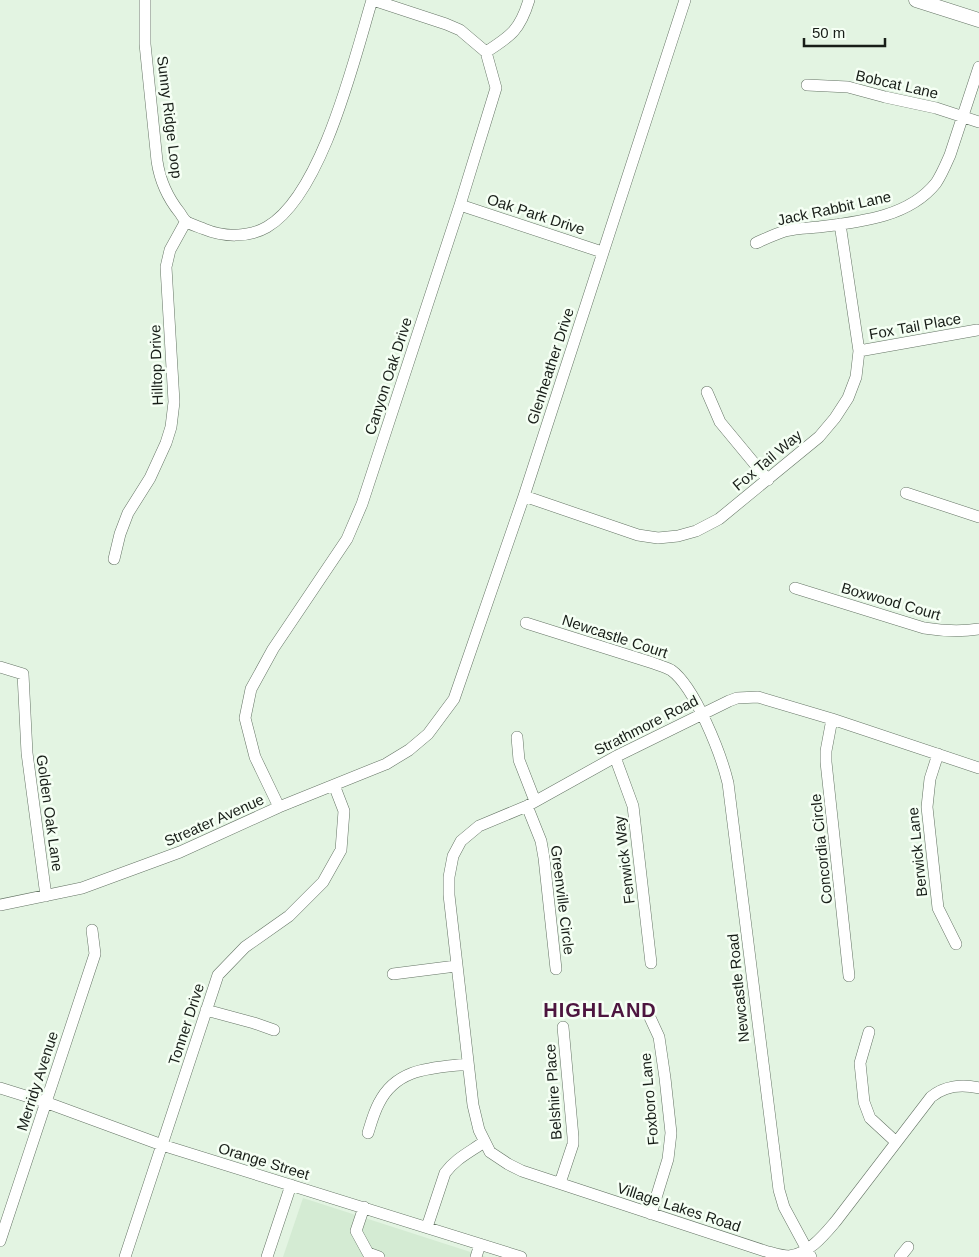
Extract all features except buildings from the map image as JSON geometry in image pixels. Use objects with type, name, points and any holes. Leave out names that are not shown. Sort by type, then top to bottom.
[{"type":"main road","points":[[916,0],[979,20]]},
{"type":"street","name":"Sunny Ridge Loop","points":[[145,0],[145,44],[159,175],[171,202],[186,221],[213,233],[238,236],[266,228],[276,220],[300,194],[312,174],[323,151],[344,93],[373,0]]},
{"type":"street","points":[[373,0],[460,30],[486,52],[508,38],[518,27],[529,0]]},
{"type":"street","name":"Glenheather Drive","points":[[428,734],[454,699],[524,496],[685,0]]},
{"type":"street","name":"Canyon Oak Drive","points":[[279,807],[255,756],[245,718],[251,689],[273,650],[347,539],[362,504],[460,205],[496,88],[486,52]]},
{"type":"street","name":"Jack Rabbit Lane","points":[[756,243],[785,231],[840,224],[885,215],[904,209],[920,198],[935,183],[944,169],[979,67]]},
{"type":"street","name":"Bobcat Lane","points":[[807,85],[848,87],[885,98],[936,108],[979,122]]},
{"type":"street","name":"Oak Park Drive","points":[[460,205],[602,252]]},
{"type":"street","name":"Hilltop Drive","points":[[114,559],[120,534],[128,513],[160,458],[171,427],[174,402],[166,267],[170,250],[186,221]]},
{"type":"street","name":"Fox Tail Way","points":[[524,496],[638,535],[658,538],[678,536],[696,531],[719,519],[818,437],[835,418],[848,398],[856,377],[859,351],[840,224]]},
{"type":"street","name":"Fox Tail Place","points":[[859,351],[977,330]]},
{"type":"street","points":[[706,392],[720,422],[768,480]]},
{"type":"street","points":[[906,493],[979,517]]},
{"type":"street","name":"Boxwood Court","points":[[795,588],[924,628],[963,632],[979,629]]},
{"type":"street","name":"Newcastle Court","points":[[526,623],[670,670],[688,689],[701,714]]},
{"type":"street","name":"Golden Oak Lane","points":[[0,667],[23,674],[27,754],[46,896]]},
{"type":"street","name":"Strathmore Road","points":[[456,966],[449,877],[453,856],[461,841],[479,826],[531,804],[615,757],[729,700],[758,697],[832,719],[979,768]]},
{"type":"street","name":"Newcastle Road","points":[[701,714],[721,756],[728,782],[778,1190],[784,1207],[809,1253]]},
{"type":"street","name":"Concordia Circle","points":[[832,719],[826,751],[826,762],[849,976]]},
{"type":"street","name":"Streater Avenue","points":[[0,904],[82,888],[180,852],[279,807],[386,764],[409,750],[428,734]]},
{"type":"street","name":"Greenville Circle","points":[[518,736],[519,760],[544,858],[556,969]]},
{"type":"street","name":"Berwick Lane","points":[[938,754],[930,779],[927,807],[938,908],[956,944]]},
{"type":"street","name":"Fenwick Way","points":[[615,757],[632,806],[651,963]]},
{"type":"street","name":"Tonner Drive","points":[[125,1257],[218,975],[245,947],[288,916],[323,882],[341,850],[344,811],[334,785]]},
{"type":"street","name":"Merridy Avenue","points":[[0,1241],[95,954],[92,930]]},
{"type":"street","points":[[393,974],[456,966]]},
{"type":"street","name":"Village Lakes Road","points":[[456,966],[473,1105],[479,1130],[490,1152],[522,1171],[780,1255],[790,1256],[809,1253],[836,1221],[922,1107],[939,1091],[956,1087],[979,1088]]},
{"type":"street","points":[[206,1010],[274,1030]]},
{"type":"street","name":"Foxboro Lane","points":[[647,1011],[658,1037],[671,1132],[668,1159],[651,1214]]},
{"type":"street","name":"Belshire Place","points":[[560,1183],[574,1137],[563,1027]]},
{"type":"street","points":[[869,1032],[860,1064],[864,1102],[870,1118],[896,1142]]},
{"type":"street","points":[[368,1133],[383,1096],[400,1078],[411,1072],[468,1064]]},
{"type":"street","name":"Orange Street","points":[[0,1088],[45,1102],[162,1146],[521,1257]]},
{"type":"street","points":[[427,1227],[445,1173],[460,1157],[484,1142]]},
{"type":"street","points":[[267,1257],[290,1185]]},
{"type":"street","points":[[364,1207],[356,1231],[368,1254],[379,1257]]},
{"type":"street","points":[[476,1257],[480,1244]]},
{"type":"street","points":[[900,1257],[908,1247]]},
{"type":"shaded area","points":[[303,1198],[486,1257],[283,1257]]},
{"type":"district","name":"HIGHLAND","points":[[600,1010]]}]
